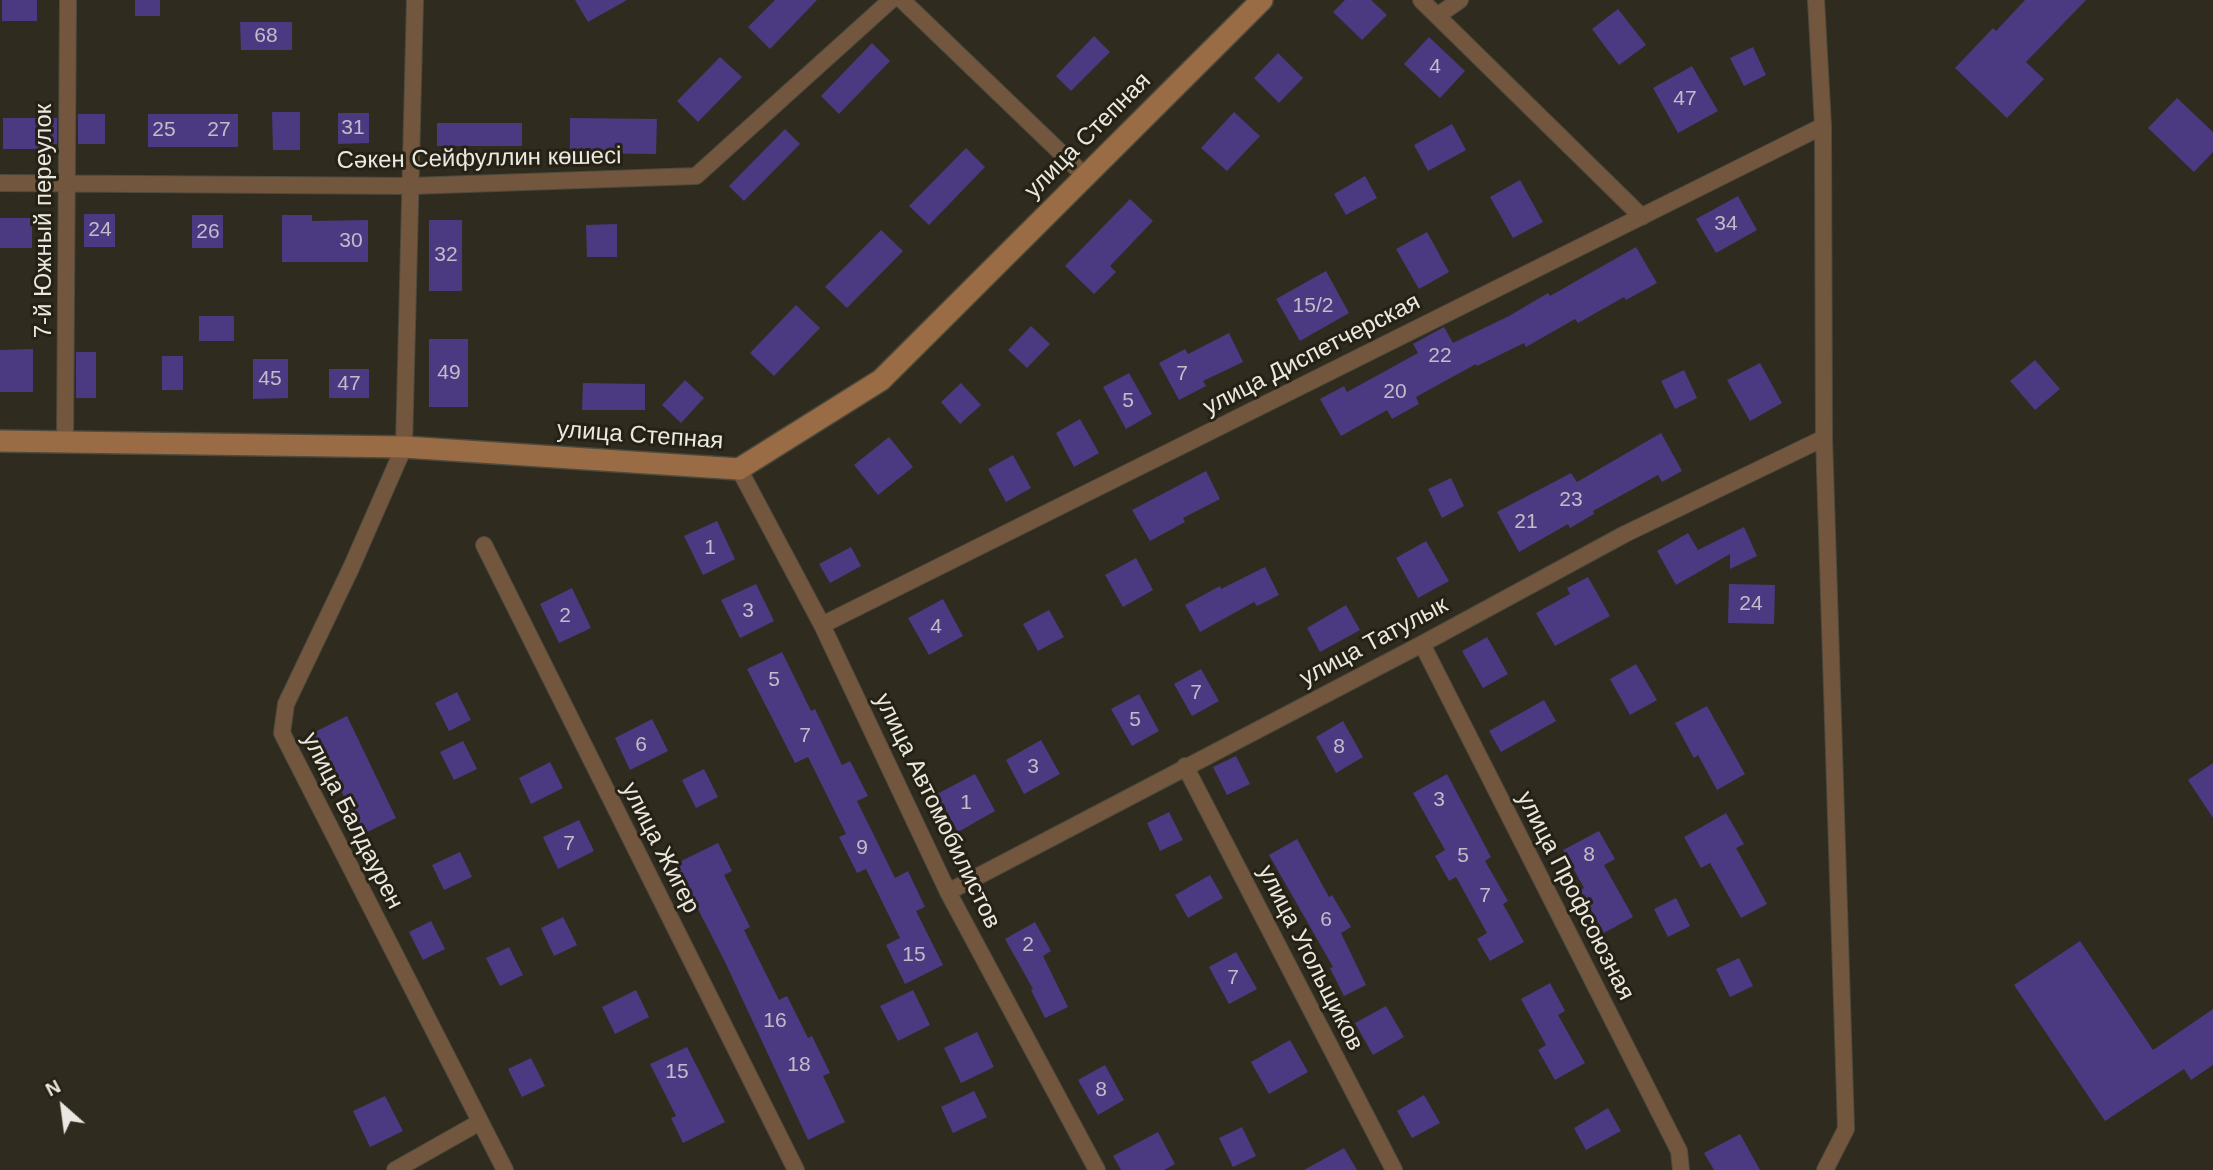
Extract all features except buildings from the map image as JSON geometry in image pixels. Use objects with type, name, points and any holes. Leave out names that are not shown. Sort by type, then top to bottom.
[{"type":"street","name":"7-й Южный переулок","points":[[65,443],[68,0]]},
{"type":"street","points":[[404,447],[415,0]]},
{"type":"street","name":"Сәкен Сейфуллин көшесі","points":[[0,183],[411,186],[696,176],[891,0]]},
{"type":"street","points":[[902,0],[1085,176]]},
{"type":"street","name":"улица Степная","points":[[0,441],[404,447],[739,469],[881,380],[1262,0]]},
{"type":"street","points":[[1421,0],[1642,217]]},
{"type":"street","points":[[1437,16],[1460,0]]},
{"type":"street","points":[[1816,0],[1823,126],[1824,438],[1846,1129],[1825,1170]]},
{"type":"street","name":"улица Диспетчерская","points":[[822,625],[1823,126]]},
{"type":"street","name":"улица Татулык","points":[[948,892],[1422,644],[1625,534],[1824,438]]},
{"type":"street","name":"улица Балдаурен","points":[[404,447],[351,568],[286,704],[282,733],[505,1170]]},
{"type":"street","name":"улица Автомобилистов","points":[[739,469],[822,625],[948,892],[1097,1170]]},
{"type":"street","name":"улица Жигер","points":[[484,545],[796,1170]]},
{"type":"street","name":"улица Профсоюзная","points":[[1422,644],[1679,1151],[1681,1170]]},
{"type":"street","name":"улица Угольщиков","points":[[1185,766],[1394,1170]]},
{"type":"street","points":[[395,1170],[480,1122]]}]
